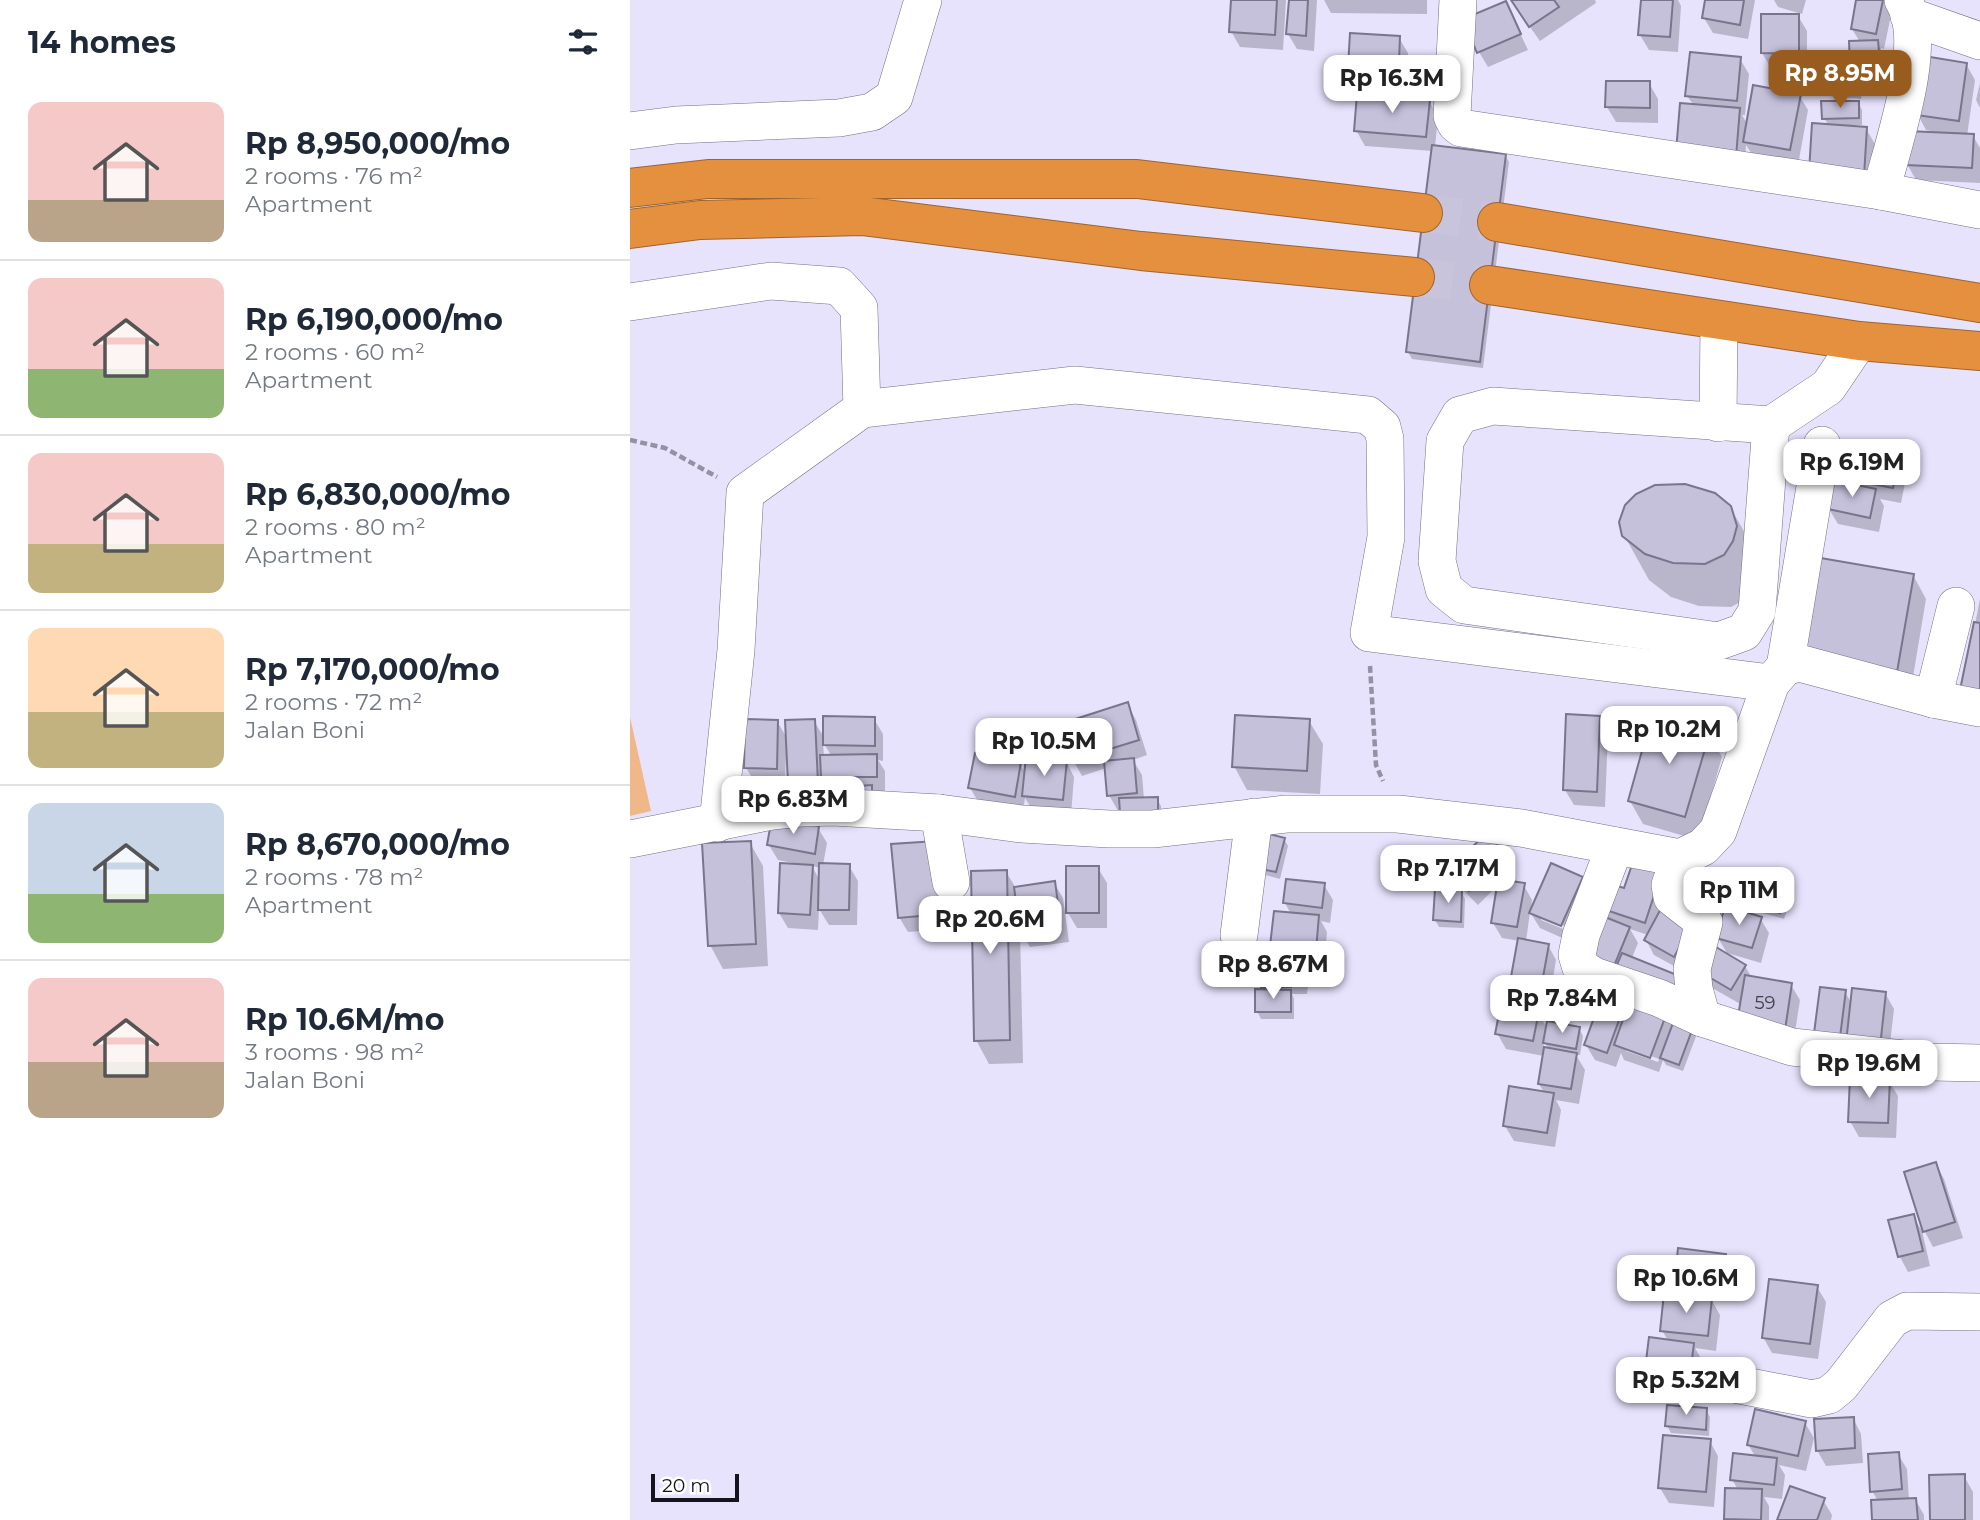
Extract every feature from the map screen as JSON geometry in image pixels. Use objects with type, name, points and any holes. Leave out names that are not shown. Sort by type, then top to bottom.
[{"type":"highway","points":[[630,188],[708,179],[1137,179],[1423,213]]},
{"type":"highway","points":[[630,229],[700,220],[862,216],[1141,251],[1415,277]]},
{"type":"highway","points":[[1497,222],[1980,303]]},
{"type":"highway","points":[[1489,285],[1859,341],[1980,351]]},
{"type":"street","points":[[630,131],[676,125],[839,118],[872,112],[894,97],[923,0]]},
{"type":"street","points":[[1458,0],[1452,116],[1461,128],[1881,191],[1980,210]]},
{"type":"street","points":[[1881,191],[1910,74],[1914,38],[1906,8]]},
{"type":"street","points":[[1906,8],[1980,41]]},
{"type":"street","points":[[630,302],[771,281],[839,286],[859,308],[862,409]]},
{"type":"street","points":[[1718,423],[1719,321]]},
{"type":"street","points":[[1771,425],[1757,611],[1744,632],[1719,641],[1464,605],[1444,589],[1437,561],[1445,440],[1460,415],[1493,406],[1771,425],[1828,387],[1859,341]]},
{"type":"street","points":[[718,823],[736,650],[745,494],[862,409],[1075,385],[1368,415],[1382,427],[1385,439],[1386,537],[1368,633],[1778,675],[1799,663],[1933,699],[1980,708]]},
{"type":"street","points":[[630,839],[800,808],[833,807],[939,813],[1022,824],[1110,830],[1153,829],[1286,814],[1398,814],[1521,828],[1680,858],[1703,847],[1718,831],[1778,675],[1822,445]]},
{"type":"street","points":[[1933,699],[1956,606]]},
{"type":"street","points":[[1744,632],[1778,675]]},
{"type":"street","points":[[939,813],[951,882]]},
{"type":"street","points":[[1239,935],[1254,817]]},
{"type":"street","points":[[1615,846],[1581,935],[1577,955],[1581,968],[1594,976],[1659,998],[1702,1018],[1792,1048],[1931,1062],[1980,1063]]},
{"type":"street","points":[[1680,858],[1670,885],[1671,897],[1704,922],[1692,969],[1702,1018]]},
{"type":"street","points":[[1724,1382],[1812,1399],[1829,1395],[1892,1319],[1907,1311],[1980,1312]]},
{"type":"path","points":[[630,440],[665,448],[745,494]]},
{"type":"path","points":[[1368,633],[1376,765],[1398,814]]},
{"type":"shaded area","points":[[630,717],[651,811],[630,816]]},
{"type":"building","points":[[1231,0],[1277,0],[1275,35],[1229,32]]},
{"type":"building","points":[[1289,0],[1308,0],[1306,36],[1286,34]]},
{"type":"building","points":[[1511,0],[1554,0],[1559,7],[1529,27]]},
{"type":"building","points":[[1641,0],[1673,0],[1670,37],[1638,35]]},
{"type":"building","points":[[1705,0],[1744,0],[1740,25],[1702,18]]},
{"type":"building","points":[[1856,0],[1883,0],[1876,34],[1851,29]]},
{"type":"building","points":[[1506,1],[1521,34],[1477,53],[1463,19]]},
{"type":"building","points":[[1761,14],[1799,14],[1799,54],[1761,53]]},
{"type":"building","points":[[1350,33],[1400,36],[1398,86],[1347,84]]},
{"type":"building","points":[[1878,40],[1880,64],[1850,66],[1849,41]]},
{"type":"building","points":[[1690,52],[1741,57],[1737,101],[1685,96]]},
{"type":"building","points":[[1924,56],[1967,63],[1959,121],[1916,115]]},
{"type":"building","points":[[1827,70],[1859,73],[1857,93],[1825,90]]},
{"type":"building","points":[[1606,81],[1650,81],[1650,108],[1605,107]]},
{"type":"building","points":[[1753,85],[1801,94],[1790,150],[1743,142]]},
{"type":"building","points":[[1357,94],[1430,100],[1426,137],[1354,131]]},
{"type":"building","points":[[1821,101],[1859,101],[1859,118],[1822,119]]},
{"type":"building","points":[[1680,103],[1740,108],[1736,157],[1676,152]]},
{"type":"building","points":[[1812,123],[1867,127],[1864,176],[1809,172]]},
{"type":"building","points":[[1907,131],[1974,134],[1972,168],[1906,165]]},
{"type":"building","points":[[1432,145],[1506,154],[1480,362],[1406,352]]},
{"type":"building","points":[[1839,444],[1899,456],[1893,488],[1832,476]]},
{"type":"building","points":[[1833,480],[1876,489],[1870,518],[1828,509]]},
{"type":"building","points":[[1685,484],[1715,493],[1731,506],[1737,526],[1733,541],[1724,555],[1705,564],[1673,563],[1645,554],[1622,536],[1619,522],[1625,505],[1636,494],[1655,485]]},
{"type":"building","points":[[1809,556],[1914,574],[1897,672],[1792,654]]},
{"type":"building","points":[[1974,622],[1980,623],[1980,694],[1960,690]]},
{"type":"building","points":[[1128,702],[1139,740],[1071,761],[1060,724]]},
{"type":"building","points":[[1566,714],[1600,716],[1597,792],[1563,790]]},
{"type":"building","points":[[1235,715],[1310,719],[1307,771],[1232,767]]},
{"type":"building","points":[[1652,715],[1710,732],[1685,817],[1628,801]]},
{"type":"building","points":[[823,716],[875,717],[875,746],[823,745]]},
{"type":"building","points":[[745,719],[778,720],[777,769],[744,768]]},
{"type":"building","points":[[815,719],[818,783],[788,784],[785,720]]},
{"type":"building","points":[[975,753],[1021,762],[1015,797],[968,788]]},
{"type":"building","points":[[877,754],[877,777],[821,777],[820,755]]},
{"type":"building","points":[[1026,756],[1067,760],[1063,800],[1022,796]]},
{"type":"building","points":[[1134,758],[1137,793],[1107,796],[1104,761]]},
{"type":"building","points":[[745,777],[779,779],[778,796],[744,794]]},
{"type":"building","points":[[872,785],[872,798],[828,800],[828,788]]},
{"type":"building","points":[[1158,797],[1158,811],[1120,813],[1119,798]]},
{"type":"building","points":[[772,817],[819,826],[815,854],[767,845]]},
{"type":"building","points":[[1261,832],[1285,838],[1276,872],[1252,867]]},
{"type":"building","points":[[1486,833],[1506,854],[1469,891],[1449,871]]},
{"type":"building","points":[[751,841],[756,944],[708,946],[702,843]]},
{"type":"building","points":[[936,841],[943,914],[898,918],[891,844]]},
{"type":"building","points":[[1634,859],[1663,868],[1645,923],[1597,907],[1605,882],[1624,888]]},
{"type":"building","points":[[780,863],[813,865],[810,915],[778,913]]},
{"type":"building","points":[[819,863],[850,864],[849,910],[818,910]]},
{"type":"building","points":[[1551,863],[1583,877],[1561,926],[1529,913]]},
{"type":"building","points":[[1066,866],[1099,866],[1099,913],[1066,913]]},
{"type":"building","points":[[1007,870],[1010,1040],[974,1041],[971,871]]},
{"type":"building","points":[[1286,879],[1325,883],[1322,908],[1283,903]]},
{"type":"building","points":[[1498,879],[1525,883],[1517,927],[1491,923]]},
{"type":"building","points":[[1055,881],[1061,927],[1020,932],[1014,887]]},
{"type":"building","points":[[1763,885],[1787,892],[1780,913],[1757,906]]},
{"type":"building","points":[[1435,889],[1462,890],[1461,922],[1433,920]]},
{"type":"building","points":[[1665,901],[1696,918],[1674,957],[1644,940]]},
{"type":"building","points":[[1725,906],[1762,917],[1752,948],[1716,938]]},
{"type":"building","points":[[1274,911],[1319,915],[1316,950],[1270,946]]},
{"type":"building","points":[[1600,915],[1630,927],[1612,971],[1582,958]]},
{"type":"building","points":[[1518,938],[1549,944],[1538,1005],[1507,999]]},
{"type":"building","points":[[1711,944],[1746,965],[1731,990],[1697,970]]},
{"type":"building","points":[[1264,948],[1302,953],[1299,980],[1260,975]]},
{"type":"building","points":[[1622,953],[1687,979],[1680,995],[1615,969]]},
{"type":"building","points":[[1745,975],[1792,983],[1785,1030],[1737,1022]]},
{"type":"building","points":[[1261,979],[1291,979],[1291,987],[1261,988]]},
{"type":"building","points":[[1606,985],[1629,993],[1607,1053],[1584,1045]]},
{"type":"building","points":[[1820,987],[1846,990],[1839,1045],[1813,1041]]},
{"type":"building","points":[[1852,988],[1886,992],[1880,1047],[1846,1043]]},
{"type":"building","points":[[1255,989],[1291,990],[1291,1012],[1255,1012]]},
{"type":"building","points":[[1632,994],[1669,1007],[1650,1058],[1614,1045]]},
{"type":"building","points":[[1501,1004],[1539,1011],[1533,1041],[1495,1034]]},
{"type":"building","points":[[1676,1015],[1695,1022],[1679,1065],[1660,1058]]},
{"type":"building","points":[[1547,1021],[1580,1027],[1576,1049],[1543,1043]]},
{"type":"building","points":[[1544,1047],[1577,1053],[1571,1089],[1538,1084]]},
{"type":"building","points":[[1850,1078],[1890,1079],[1888,1123],[1848,1122]]},
{"type":"building","points":[[1509,1086],[1554,1093],[1547,1133],[1503,1126]]},
{"type":"building","points":[[1936,1162],[1955,1222],[1923,1232],[1904,1172]]},
{"type":"building","points":[[1914,1214],[1923,1251],[1898,1257],[1888,1220]]},
{"type":"building","points":[[1678,1248],[1726,1254],[1724,1282],[1675,1277]]},
{"type":"building","points":[[1769,1279],[1818,1285],[1810,1344],[1762,1338]]},
{"type":"building","points":[[1664,1293],[1712,1298],[1708,1336],[1660,1331]]},
{"type":"building","points":[[1649,1337],[1694,1343],[1689,1383],[1644,1377]]},
{"type":"building","points":[[1667,1405],[1707,1408],[1706,1430],[1665,1426]]},
{"type":"building","points":[[1755,1409],[1806,1421],[1798,1456],[1747,1445]]},
{"type":"building","points":[[1854,1417],[1855,1448],[1816,1451],[1814,1419]]},
{"type":"building","points":[[1663,1435],[1711,1439],[1706,1492],[1658,1488]]},
{"type":"building","points":[[1899,1452],[1902,1489],[1870,1492],[1868,1454]]},
{"type":"building","points":[[1733,1453],[1777,1458],[1774,1485],[1730,1480]]},
{"type":"building","points":[[1965,1474],[1965,1520],[1930,1520],[1929,1475]]},
{"type":"building","points":[[1790,1486],[1825,1498],[1817,1520],[1777,1520]]},
{"type":"building","points":[[1725,1488],[1762,1489],[1761,1520],[1724,1519]]},
{"type":"building","points":[[1916,1498],[1918,1520],[1872,1520],[1871,1500]]},
{"type":"tunnel","points":[[1423,213],[1497,222]]},
{"type":"tunnel","points":[[1415,277],[1489,285]]}]
